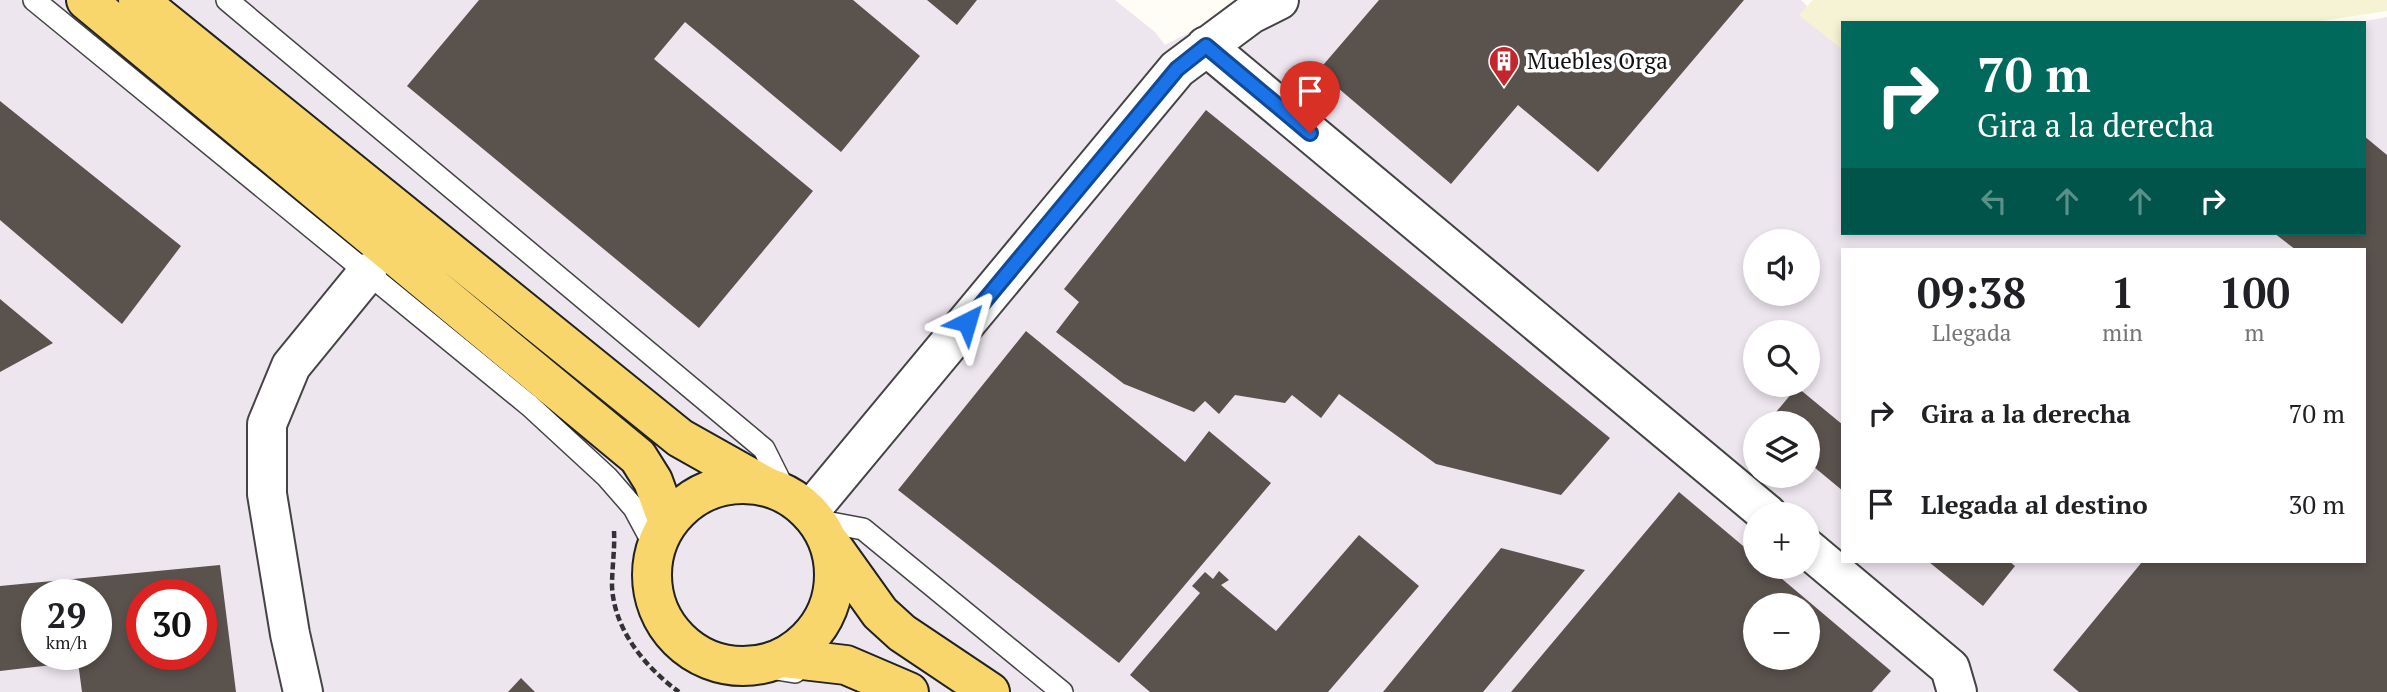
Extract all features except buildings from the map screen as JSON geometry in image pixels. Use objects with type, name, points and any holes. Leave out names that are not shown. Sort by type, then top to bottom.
[{"type":"main road","points":[[86,0],[638,457],[653,481],[662,535]]},
{"type":"main road","points":[[138,0],[680,438],[802,511],[880,613],[902,634],[990,692]]},
{"type":"main road","points":[[772,662],[807,642],[824,620],[834,595],[835,567],[802,511],[745,484],[723,486],[702,493],[683,506],[662,535],[651,578],[658,609],[674,636],[699,656],[728,666],[772,662],[846,665],[909,692]]},
{"type":"street","points":[[802,511],[1177,69],[1251,14],[1279,0]]},
{"type":"street","points":[[1206,46],[1753,502]]},
{"type":"street","points":[[303,692],[290,634],[267,494],[267,424],[291,366],[367,273]]},
{"type":"street","points":[[1820,559],[1950,668],[1958,692]]},
{"type":"lane","points":[[34,0],[530,406],[607,477],[662,535]]},
{"type":"lane","points":[[227,0],[764,449],[802,511],[863,529],[1062,692]]},
{"type":"lane","points":[[772,662],[828,677],[865,692]]},
{"type":"path","points":[[614,525],[612,588],[621,620],[645,664],[679,692]]},
{"type":"shaded area","points":[[0,0],[1115,0],[1155,32],[1165,45],[1251,0],[1801,0],[1841,40],[1841,235],[2366,235],[2365,21],[2387,17],[2387,692],[0,692]]},
{"type":"shaded area","points":[[1813,0],[2387,0],[2387,11],[2321,21],[1841,21],[1841,48],[1799,15]]},
{"type":"place","name":"Muebles Orga","points":[[1504,88]]},
{"type":"route","points":[[967,322],[1177,69],[1206,46],[1310,133]]}]
